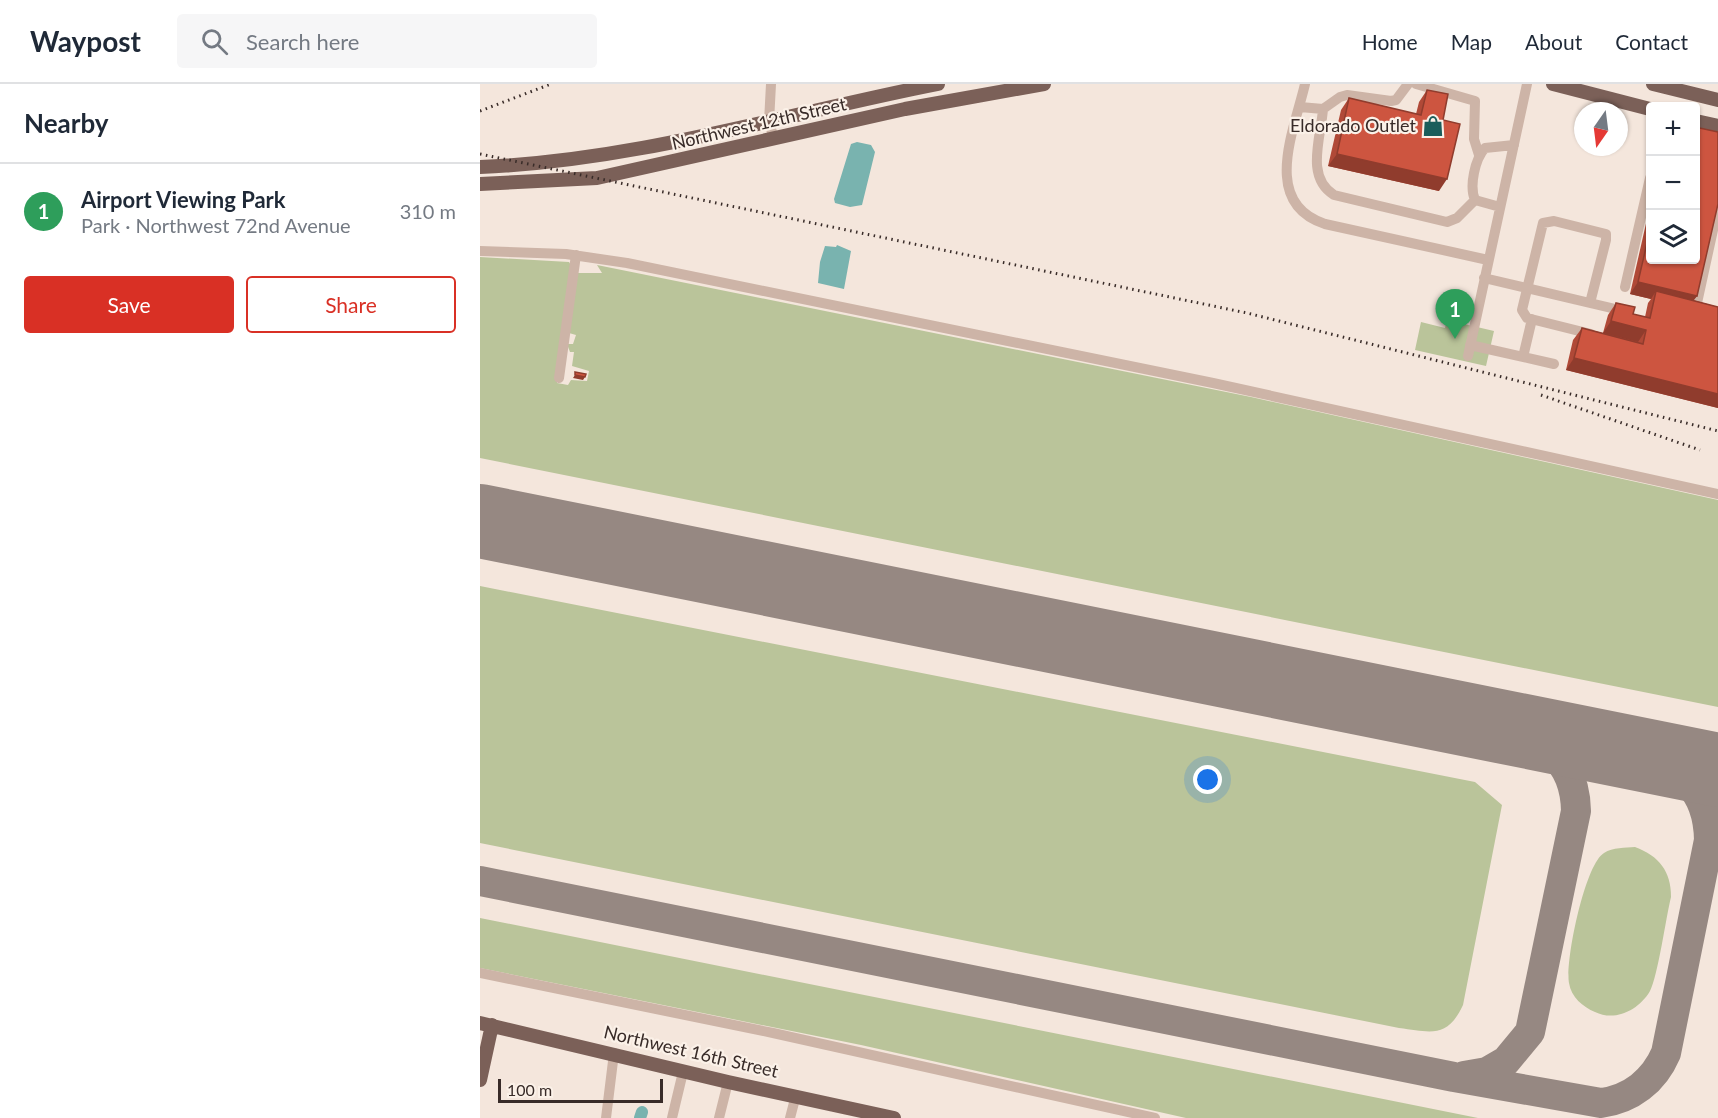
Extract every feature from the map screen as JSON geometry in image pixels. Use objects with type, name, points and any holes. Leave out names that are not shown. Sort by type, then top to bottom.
[{"type":"main road","name":"Northwest 12th Street","points":[[480,167],[532,165],[632,151],[938,84]]},
{"type":"main road","name":"Northwest 12th Street","points":[[480,184],[597,178],[984,89],[1044,84]]},
{"type":"main road","points":[[1553,84],[1646,108]]},
{"type":"main road","points":[[1653,84],[1691,89],[1718,100]]},
{"type":"main road","points":[[1700,122],[1718,126]]},
{"type":"main road","points":[[480,1080],[486,1024]]},
{"type":"main road","name":"Northwest 16th Street","points":[[486,1024],[614,1053],[683,1072],[894,1118]]},
{"type":"street","points":[[771,84],[769,122],[774,139]]},
{"type":"street","points":[[1305,84],[1286,176],[1290,197],[1308,217],[1325,224],[1488,260]]},
{"type":"street","points":[[1300,108],[1323,109],[1347,95],[1396,100],[1408,84]]},
{"type":"street","points":[[1416,84],[1474,101],[1474,139],[1479,154],[1472,184],[1475,200]]},
{"type":"street","points":[[1527,84],[1469,350],[1523,357],[1554,364]]},
{"type":"street","points":[[1323,109],[1317,173],[1324,189],[1334,195],[1447,222],[1457,218],[1475,200]]},
{"type":"street","points":[[1479,154],[1485,148],[1514,145]]},
{"type":"street","points":[[1625,287],[1646,195]]},
{"type":"street","points":[[1475,200],[1500,207]]},
{"type":"street","points":[[1697,303],[1718,207]]},
{"type":"street","points":[[1590,303],[1606,234],[1554,220],[1543,224],[1522,315],[1598,336]]},
{"type":"street","points":[[480,251],[576,255],[1155,370],[1718,494]]},
{"type":"street","points":[[559,378],[576,255]]},
{"type":"street","points":[[1485,278],[1625,312]]},
{"type":"street","points":[[1523,357],[1532,319]]},
{"type":"street","points":[[480,973],[773,1033],[1155,1118]]},
{"type":"street","points":[[606,1118],[614,1053]]},
{"type":"street","points":[[672,1118],[683,1072]]},
{"type":"street","points":[[719,1118],[728,1082]]},
{"type":"street","points":[[790,1118],[796,1095]]},
{"type":"green space","points":[[480,257],[569,262],[572,267],[557,383],[568,385],[571,380],[587,381],[589,371],[572,366],[574,352],[570,352],[567,344],[573,344],[576,335],[569,333],[577,273],[602,273],[597,265],[1251,397],[1718,500],[1718,707],[480,458]]},
{"type":"green space","points":[[1447,320],[1494,331],[1486,366],[1415,350],[1421,322],[1445,328]]},
{"type":"green space","points":[[480,586],[1475,782],[1502,805],[1463,1005],[1451,1024],[1437,1031],[1399,1028],[480,843]]},
{"type":"green space","points":[[1635,847],[1657,860],[1669,879],[1671,897],[1662,946],[1650,991],[1640,1004],[1618,1015],[1603,1015],[1582,1004],[1570,988],[1569,972],[1573,935],[1584,893],[1597,861],[1604,853],[1611,850]]},
{"type":"green space","points":[[480,918],[1478,1118],[1186,1118],[861,1045],[480,968]]},
{"type":"water","points":[[857,142],[871,145],[875,152],[862,205],[850,207],[835,203],[834,199],[851,144]]},
{"type":"water","points":[[837,245],[851,251],[844,289],[818,283],[820,262],[825,246],[836,247]]},
{"type":"building","points":[[1427,90],[1448,94],[1443,120],[1460,124],[1447,179],[1337,154],[1349,98],[1421,115]]},
{"type":"building","points":[[1700,128],[1718,132],[1718,204],[1697,296],[1638,282],[1646,247],[1646,264],[1700,264]]},
{"type":"building","points":[[1656,291],[1718,307],[1718,394],[1574,358],[1582,328],[1643,344],[1646,330],[1611,321],[1616,303],[1635,307],[1633,314],[1650,318]]},
{"type":"building","points":[[575,372],[586,374],[585,377],[575,375]]},
{"type":"waterway","points":[[640,1118],[642,1112]]},
{"type":"taxiway","points":[[1464,1076],[1487,1072],[1506,1061],[1530,1032],[1576,811],[1574,792],[1569,777],[1562,764],[1552,753],[1527,737],[1496,725]]},
{"type":"taxiway","points":[[480,881],[1454,1077],[1601,1103],[1632,1093],[1640,1087],[1655,1072],[1666,1053],[1709,840],[1703,805],[1696,792],[1676,773],[1630,752]]},
{"type":"runway","points":[[480,521],[1718,770]]},
{"type":"railway","points":[[480,111],[551,84]]},
{"type":"railway","points":[[480,154],[1247,313],[1718,431]]},
{"type":"railway","points":[[1541,395],[1700,450]]},
{"type":"place","name":"Eldorado Outlet","points":[[1433,126]]},
{"type":"place","name":"Airport Viewing Park","points":[[1455,339]]}]
